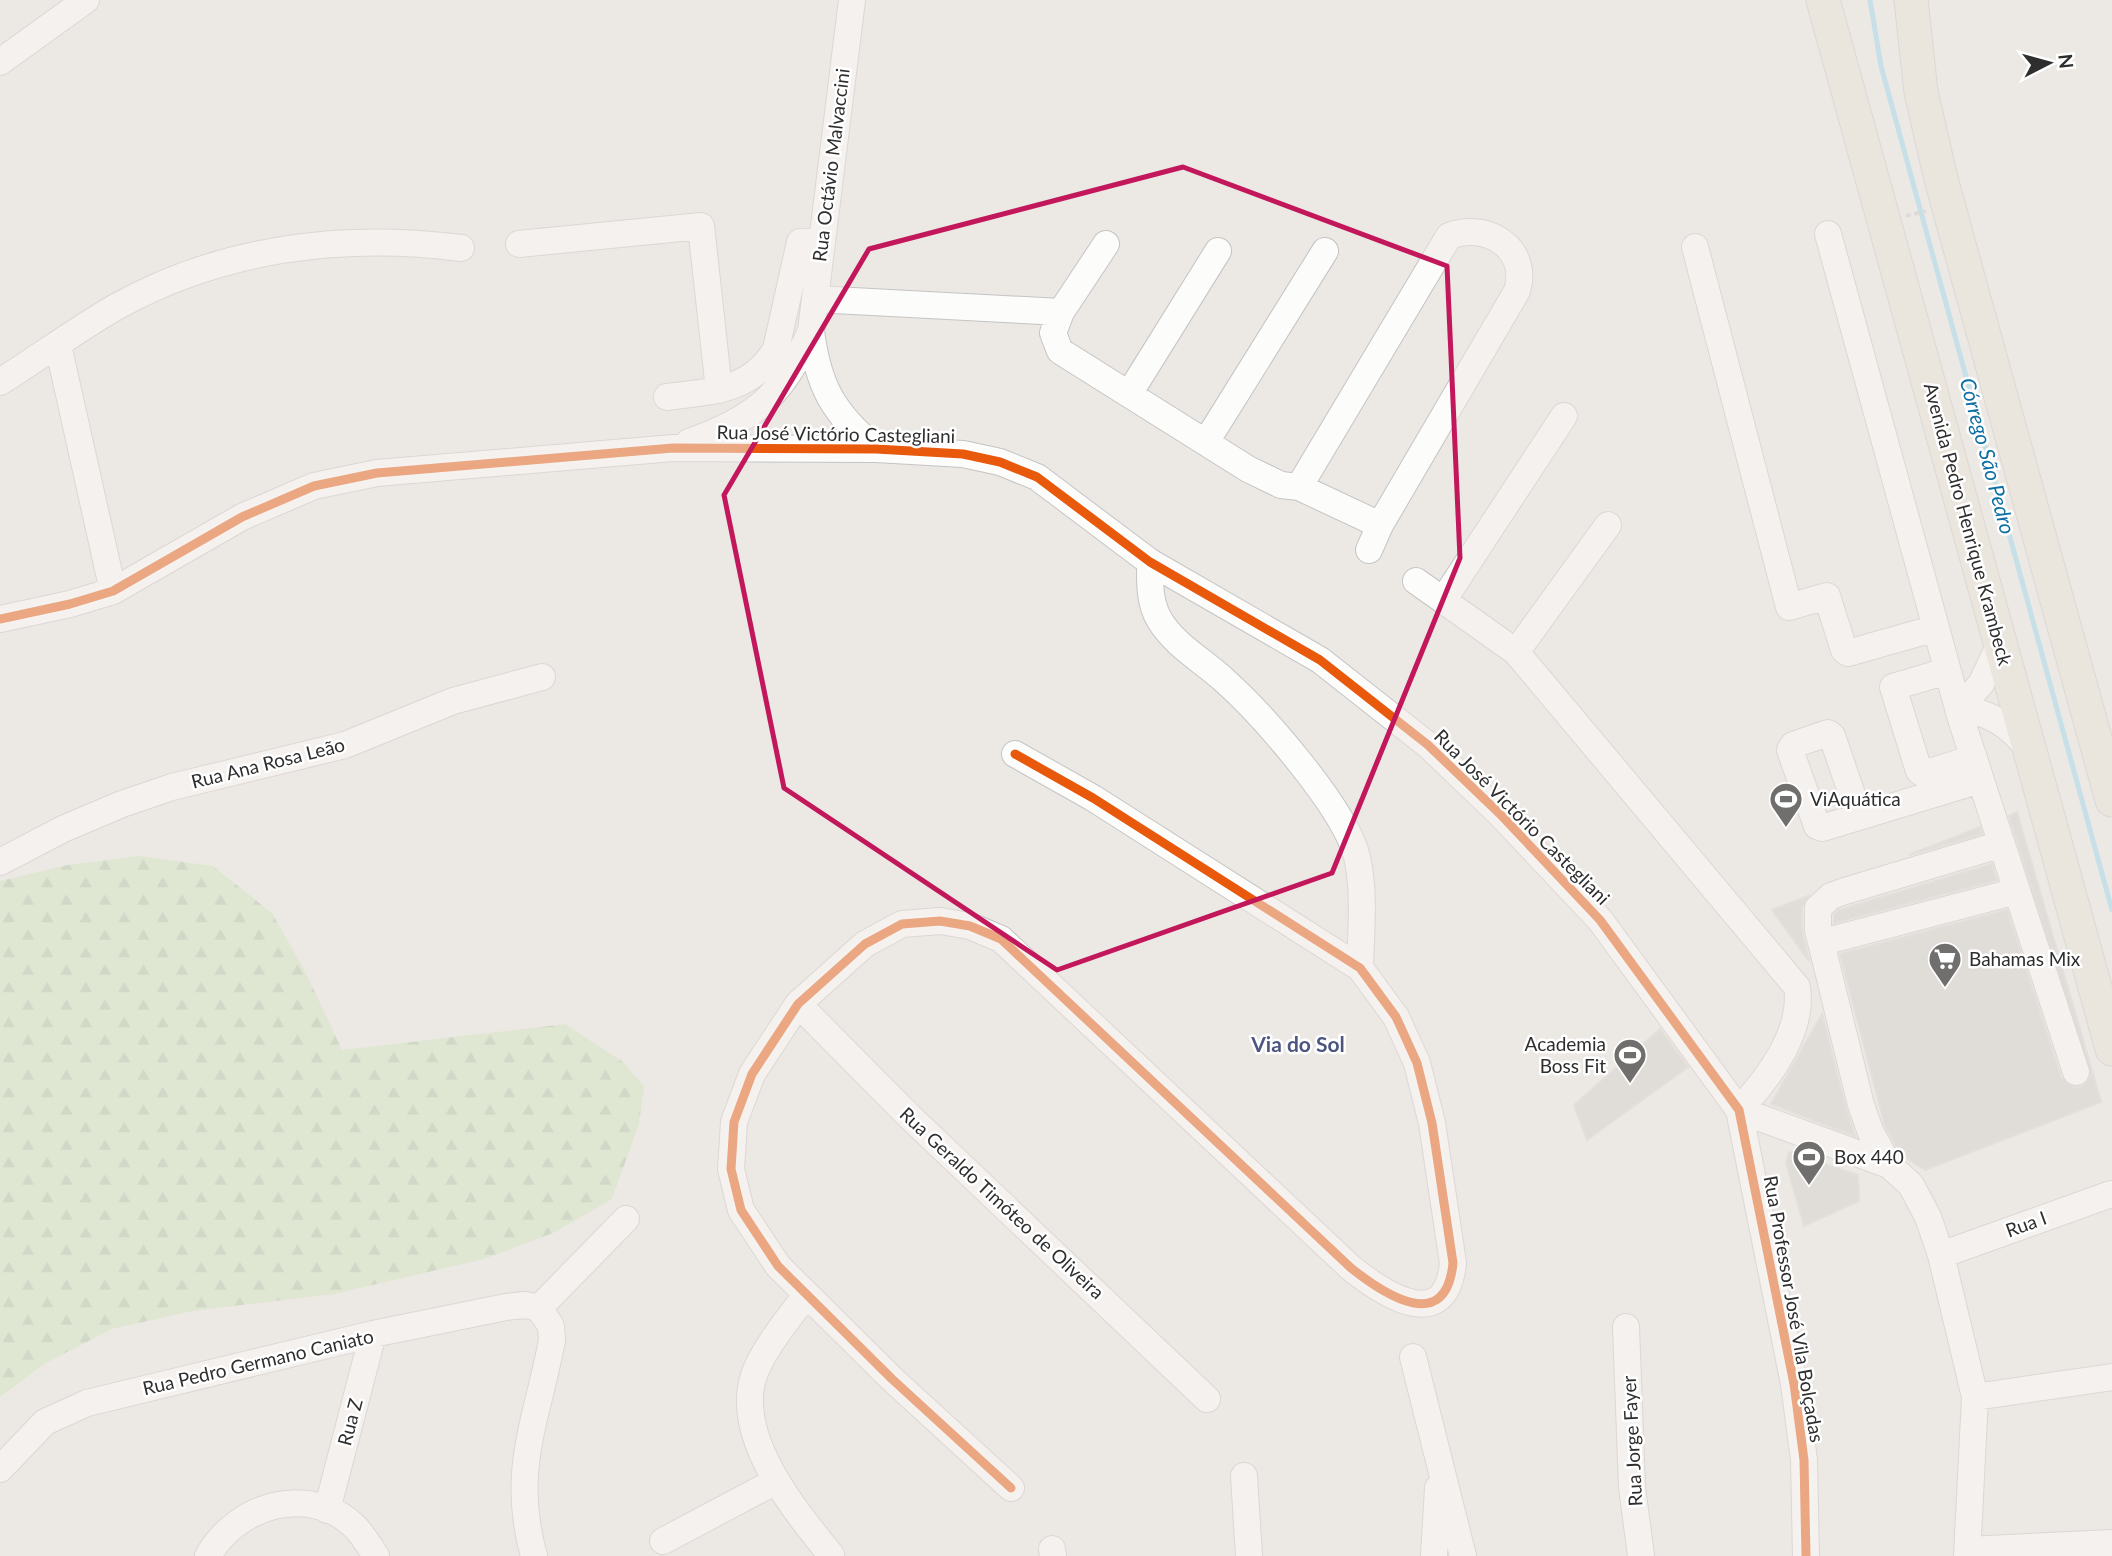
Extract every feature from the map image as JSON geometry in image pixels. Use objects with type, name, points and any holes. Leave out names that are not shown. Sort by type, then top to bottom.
[{"type":"main road","name":"Avenida Pedro Henrique Krambeck","points":[[1823,0],[2112,1049]]},
{"type":"main road","points":[[1912,0],[1921,92],[1941,178],[2112,800]]},
{"type":"street","points":[[0,62],[86,0]]},
{"type":"street","name":"Rua Octávio Malvaccini","points":[[673,448],[708,435],[761,407],[795,367],[811,331],[852,0]]},
{"type":"street","points":[[519,244],[701,226],[719,390]]},
{"type":"street","points":[[1299,487],[1449,236],[1463,231],[1490,235],[1510,249],[1520,264],[1521,278],[1517,291],[1380,525],[1369,550]]},
{"type":"street","points":[[1828,234],[1958,709],[2076,1072]]},
{"type":"street","points":[[0,382],[116,307],[188,273],[264,252],[359,241],[411,242],[461,248]]},
{"type":"street","points":[[667,397],[740,385],[768,363],[776,349],[800,242],[822,241]]},
{"type":"street","points":[[1106,244],[1061,312],[1053,333],[1060,351],[1259,474],[1281,485],[1299,487],[1380,525]]},
{"type":"street","points":[[1695,247],[1789,607],[1827,596],[1844,650],[1848,653],[1936,628]]},
{"type":"street","points":[[1129,394],[1218,251]]},
{"type":"street","points":[[1206,442],[1325,251]]},
{"type":"street","points":[[815,299],[1061,312]]},
{"type":"street","name":"Rua Octávio Malvaccini","points":[[811,331],[821,383],[834,407],[876,449]]},
{"type":"street","points":[[58,345],[113,590]]},
{"type":"street","points":[[1444,599],[1564,416]]},
{"type":"street","name":"Rua José Victório Castegliani","points":[[0,619],[70,604],[113,590],[242,517],[314,486],[377,473],[673,448],[876,449],[963,454],[1000,461],[1037,477],[1150,562],[1191,588],[1320,660],[1428,745],[1500,814],[1600,920],[1739,1110]]},
{"type":"street","points":[[1516,652],[1608,525]]},
{"type":"street","points":[[1150,562],[1152,601],[1168,633],[1241,695],[1304,769],[1339,819],[1356,855],[1360,886],[1360,968]]},
{"type":"street","points":[[1416,581],[1516,652],[1797,987],[1799,1004],[1796,1021],[1763,1085],[1739,1110],[1858,1151],[1889,1165],[1911,1185],[1928,1217],[1941,1255],[1975,1397],[1968,1553],[2112,1544]]},
{"type":"street","points":[[1958,709],[1981,684],[2001,642]]},
{"type":"street","points":[[1947,671],[1894,687],[1905,723],[1923,774],[1977,769]]},
{"type":"street","name":"Rua Ana Rosa Leão","points":[[0,862],[63,829],[172,787],[345,745],[453,701],[542,677]]},
{"type":"street","points":[[1958,709],[1979,710],[1991,716],[2012,731],[2029,750]]},
{"type":"street","points":[[1012,1488],[901,1388],[778,1265],[741,1210],[731,1169],[734,1122],[752,1074],[799,1004],[865,944],[902,924],[950,922],[970,926],[1001,939],[1351,1268],[1382,1293],[1406,1303],[1430,1303],[1445,1295],[1451,1282],[1454,1263],[1432,1123],[1412,1051],[1396,1017],[1360,968],[1093,798],[1015,754]]},
{"type":"street","points":[[1859,815],[1977,769]]},
{"type":"street","points":[[1889,1165],[1871,1133],[1861,1105],[1816,917],[1818,908],[1831,896],[2002,844]]},
{"type":"street","points":[[1823,942],[2017,891]]},
{"type":"street","name":"Rua Geraldo Timóteo de Oliveira","points":[[799,1004],[910,1117],[1207,1399]]},
{"type":"street","name":"Rua Professor José Vila Bolçadas","points":[[1739,1110],[1794,1384],[1804,1461],[1806,1556]]},
{"type":"street","name":"Rua I","points":[[1941,1255],[2111,1194]]},
{"type":"street","points":[[534,1556],[523,1499],[525,1453],[552,1340],[551,1326],[539,1308],[626,1219]]},
{"type":"street","points":[[806,1295],[752,1380],[749,1399],[753,1424],[776,1481],[831,1555]]},
{"type":"street","name":"Rua Pedro Germano Caniato","points":[[0,1469],[45,1422],[87,1403],[373,1334],[506,1307],[525,1305],[539,1308]]},
{"type":"street","name":"Rua Jorge Fayer","points":[[1626,1326],[1632,1487],[1641,1556]]},
{"type":"street","name":"Rua Z","points":[[327,1510],[373,1334]]},
{"type":"street","points":[[1413,1357],[1463,1556]]},
{"type":"street","points":[[1975,1397],[2112,1377]]},
{"type":"street","points":[[1434,1556],[1440,1464]]},
{"type":"street","points":[[1244,1476],[1249,1556]]},
{"type":"street","points":[[663,1541],[776,1481]]},
{"type":"street","points":[[208,1556],[230,1527],[259,1509],[293,1503],[327,1510],[356,1528],[376,1556]]},
{"type":"path","points":[[1907,216],[1933,209]]},
{"type":"highlighted area","points":[[1183,167],[1447,266],[1460,558],[1332,873],[1057,970],[784,788],[724,495],[869,249]]},
{"type":"green space","points":[[139,856],[213,866],[272,913],[306,973],[342,1050],[565,1024],[623,1062],[644,1086],[639,1124],[612,1199],[553,1233],[484,1259],[334,1294],[192,1311],[112,1329],[44,1364],[0,1397],[0,881],[68,865]]},
{"type":"building","points":[[2017,812],[2101,1102],[1925,1170],[1901,1155],[1885,1126],[1840,954],[2007,910],[2061,1077],[2073,1087],[2082,1087],[2091,1076],[2009,816]]},
{"type":"building","points":[[1980,827],[1982,834],[1909,855]]},
{"type":"building","points":[[1992,864],[1997,880],[1834,923],[1834,915],[1839,910]]},
{"type":"building","points":[[1808,896],[1802,907],[1802,930],[1809,961],[1772,910]]},
{"type":"building","points":[[1822,1014],[1846,1109],[1855,1136],[1771,1104]]},
{"type":"building","name":"Academia Boss Fit","points":[[1660,1029],[1688,1067],[1587,1140],[1574,1105]]},
{"type":"building","points":[[1789,1152],[1858,1175],[1859,1201],[1804,1226],[1786,1163]]},
{"type":"waterway","name":"Córrego São Pedro","points":[[1870,0],[1881,66],[2112,910]]},
{"type":"cycle path","points":[[0,619],[70,604],[113,591],[242,517],[314,486],[377,473],[673,448],[876,449],[963,454],[1000,462],[1037,477],[1150,562],[1320,660],[1428,745],[1500,814],[1600,920],[1739,1110],[1794,1384],[1804,1460],[1806,1556]]},
{"type":"cycle path","points":[[1011,1488],[892,1379],[778,1266],[741,1210],[731,1169],[734,1122],[752,1074],[798,1004],[865,944],[902,924],[940,921],[970,926],[1001,939],[1351,1268],[1380,1289],[1412,1303],[1427,1303],[1439,1298],[1448,1285],[1453,1263],[1432,1123],[1417,1063],[1396,1017],[1360,968],[1093,798],[1015,754]]},
{"type":"place","name":"ViAquática","points":[[1786,829]]},
{"type":"place","name":"Bahamas Mix","points":[[1945,989]]},
{"type":"place","name":"Academia Boss Fit","points":[[1630,1085]]},
{"type":"place","name":"Box 440","points":[[1809,1187]]},
{"type":"district","name":"Via do Sol","points":[[1298,1045]]}]
